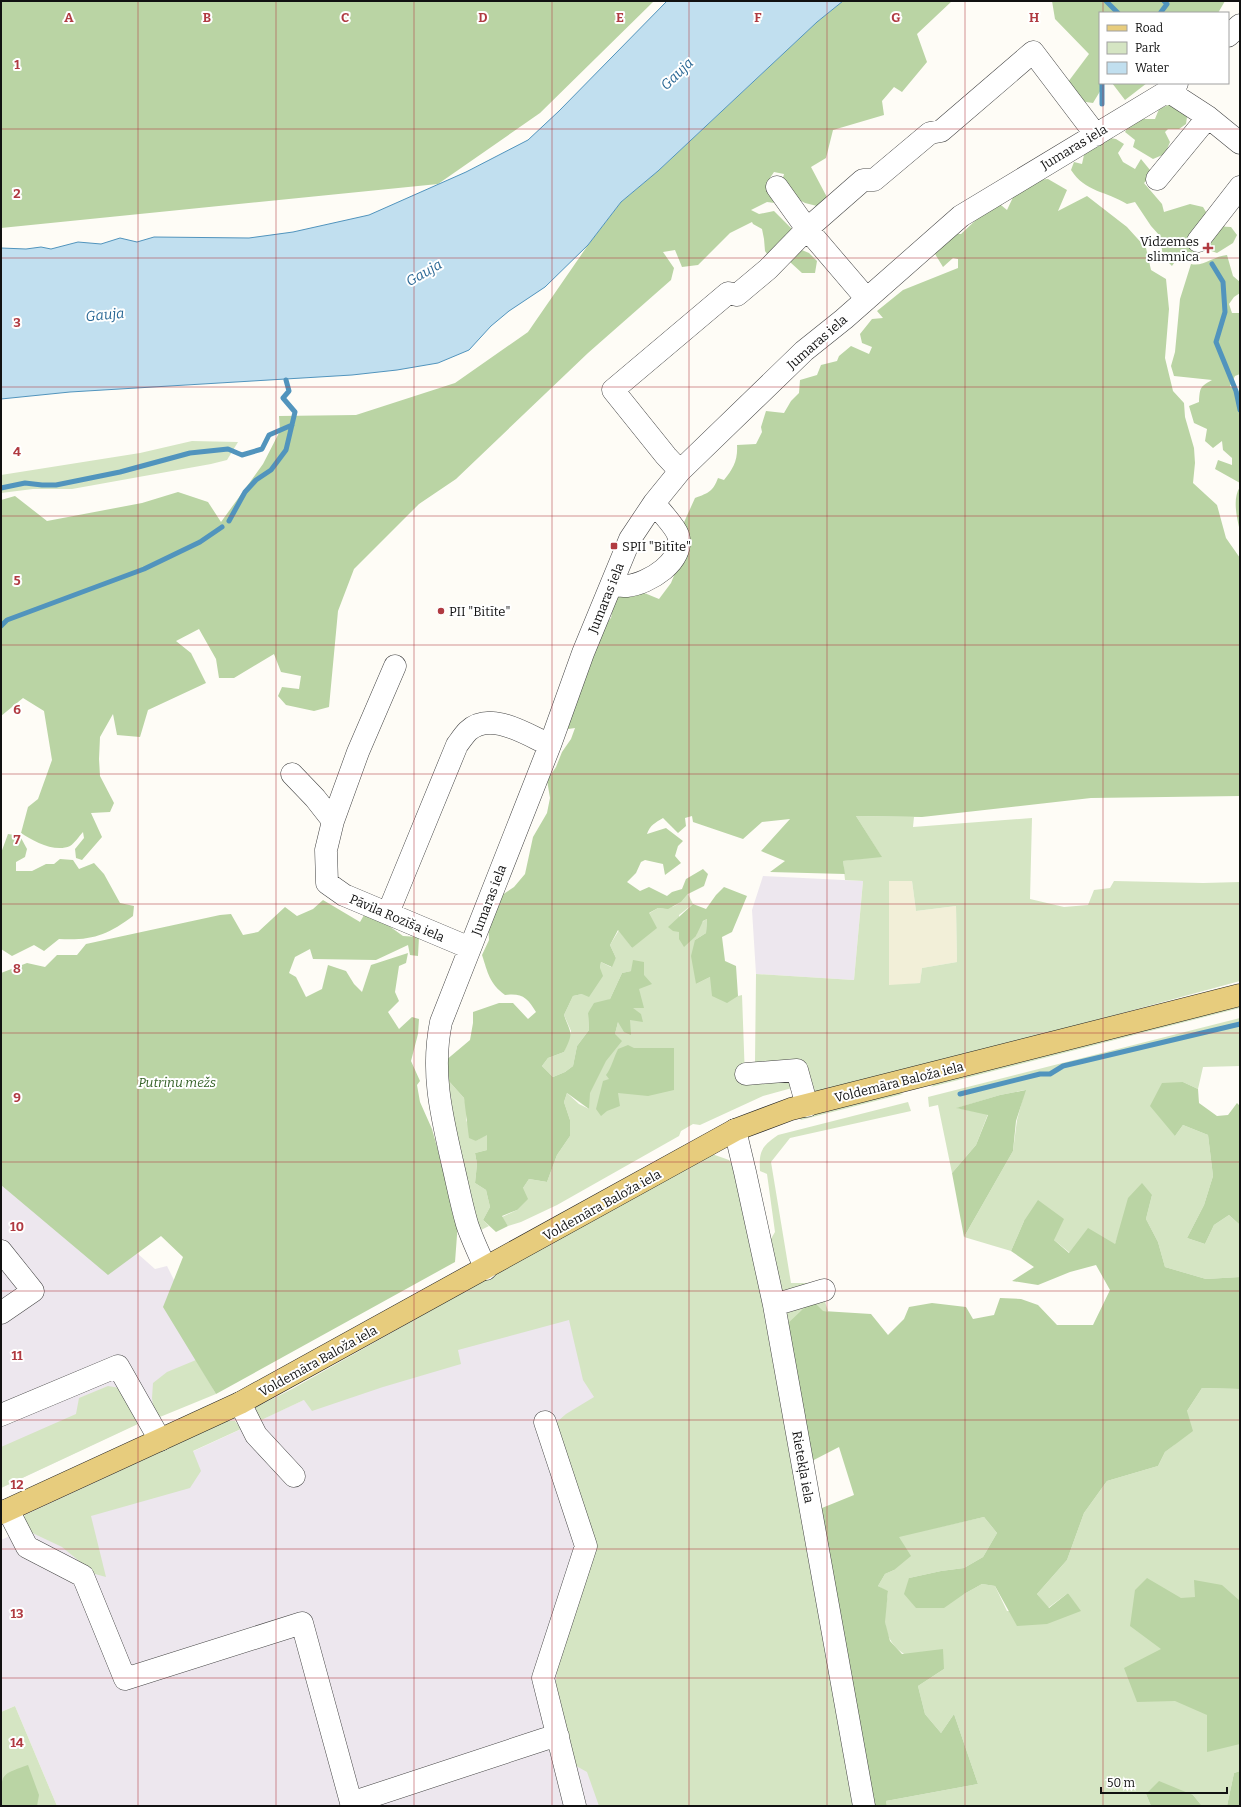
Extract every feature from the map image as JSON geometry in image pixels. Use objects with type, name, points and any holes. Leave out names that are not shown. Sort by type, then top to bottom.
[{"type":"main road","name":"Voldemāra Baloža iela","points":[[5,1512],[240,1403],[486,1269],[734,1130],[791,1109],[1240,995]]},
{"type":"street","points":[[1229,35],[1240,25]]},
{"type":"street","points":[[680,471],[666,456],[613,390],[728,293],[737,295],[768,269],[806,229],[863,180],[874,180],[930,133],[941,131],[1033,52],[1096,134]]},
{"type":"street","points":[[1172,87],[1240,143]]},
{"type":"street","name":"Jumaras iela","points":[[486,1269],[473,1241],[467,1223],[438,1093],[436,1045],[441,1022],[550,745],[583,653],[630,539],[654,503],[680,471],[804,351],[844,319],[866,298],[961,216],[1172,87]]},
{"type":"street","points":[[1157,180],[1208,117]]},
{"type":"street","points":[[777,187],[806,229],[866,298]]},
{"type":"street","points":[[1198,241],[1240,187]]},
{"type":"street","points":[[611,584],[627,586],[648,579],[661,573],[674,558],[678,547],[678,535],[654,503]]},
{"type":"street","points":[[333,821],[358,752],[395,666]]},
{"type":"street","points":[[388,912],[456,745],[469,730],[483,723],[492,723],[510,727],[550,745]]},
{"type":"street","points":[[292,774],[315,798],[333,821]]},
{"type":"street","name":"Pāvila Rozīša iela","points":[[333,821],[326,850],[327,883],[344,895],[388,912],[470,948]]},
{"type":"street","points":[[746,1074],[797,1070],[807,1106]]},
{"type":"street","name":"Rietekļa iela","points":[[734,1130],[745,1172],[774,1305],[864,1806]]},
{"type":"street","points":[[1,1251],[33,1292],[1,1313]]},
{"type":"street","points":[[774,1305],[824,1290]]},
{"type":"street","points":[[1,1415],[118,1366],[160,1440]]},
{"type":"street","points":[[240,1403],[256,1435],[294,1476]]},
{"type":"street","points":[[545,1422],[586,1546],[543,1678],[575,1806]]},
{"type":"street","points":[[5,1512],[27,1547],[83,1576],[125,1679],[302,1623],[352,1804],[545,1739],[558,1736]]},
{"type":"shaded area","points":[[763,876],[863,881],[854,980],[756,974],[752,910]]},
{"type":"shaded area","points":[[888,881],[912,881],[916,911],[956,906],[957,962],[922,968],[920,983],[889,986]]},
{"type":"shaded area","points":[[1,1133],[155,1269],[167,1266],[181,1294],[256,1368],[1,1488]]},
{"type":"shaded area","points":[[700,1170],[840,1806],[57,1806],[15,1706],[1,1712],[1,1540],[397,1357]]},
{"type":"green space","points":[[1,1],[654,1],[540,113],[438,184],[1,228]]},
{"type":"green space","points":[[843,1],[952,1],[917,34],[927,62],[902,92],[894,87],[882,101],[884,115],[833,130],[826,158],[811,167],[829,201],[825,208],[805,203],[780,189],[784,174],[774,172],[770,178],[776,184],[781,200],[775,203],[767,202],[751,210],[759,214],[774,211],[797,234],[797,248],[809,253],[817,261],[815,273],[802,273],[790,262],[774,264],[765,251],[762,229],[752,222],[730,233],[698,265],[682,267],[675,250],[663,252],[674,268],[671,280],[588,353],[456,479],[419,504],[354,569],[338,611],[329,707],[314,711],[286,705],[278,696],[282,687],[299,689],[301,676],[281,672],[274,654],[234,678],[219,678],[216,659],[199,629],[176,641],[191,653],[206,683],[148,710],[140,737],[117,735],[113,714],[100,737],[100,776],[114,803],[110,812],[91,813],[102,837],[82,860],[76,858],[75,849],[84,838],[83,832],[70,846],[64,848],[44,845],[21,833],[28,807],[38,799],[52,760],[44,711],[23,698],[1,716],[1,500],[15,496],[47,521],[142,503],[178,492],[208,502],[221,522],[263,464],[280,431],[279,416],[356,415],[455,383],[528,332],[588,245],[621,202],[658,171],[817,22]]},
{"type":"green space","points":[[1052,1],[1225,1],[1219,12],[1099,12],[1099,84],[1104,84],[1093,103],[1079,101],[1068,82],[1089,54],[1055,19]]},
{"type":"green space","points":[[1113,84],[1146,84],[1125,100]]},
{"type":"green space","points":[[1173,103],[1187,117],[1186,124],[1179,129],[1168,129],[1165,132],[1170,142],[1165,154],[1153,159],[1133,147],[1135,140],[1125,132],[1132,119],[1155,119],[1159,109]]},
{"type":"green space","points":[[1104,137],[1116,139],[1124,144],[1118,153],[1123,162],[1135,169],[1141,159],[1150,170],[1150,177],[1144,183],[1162,204],[1164,212],[1190,204],[1203,207],[1214,222],[1221,226],[1231,227],[1237,235],[1233,243],[1217,253],[1203,248],[1182,256],[1172,266],[1163,257],[1160,236],[1151,226],[1135,202],[1127,204],[1089,187],[1083,183],[1071,170],[1074,162],[1082,164],[1086,146]]},
{"type":"green space","points":[[1048,179],[1067,190],[1058,211],[1087,196],[1127,227],[1146,248],[1151,270],[1166,279],[1169,309],[1165,358],[1173,391],[1184,403],[1185,417],[1194,448],[1195,463],[1193,483],[1217,505],[1226,538],[1240,558],[1240,796],[1091,798],[922,817],[856,816],[882,857],[843,861],[845,874],[770,872],[785,861],[761,851],[790,819],[762,822],[743,839],[693,822],[692,816],[685,818],[686,826],[678,833],[663,818],[651,826],[647,834],[666,828],[683,841],[678,846],[675,856],[681,863],[665,875],[663,864],[645,860],[641,862],[636,873],[627,882],[640,891],[649,887],[667,896],[672,892],[682,889],[686,879],[703,869],[708,874],[704,886],[688,894],[681,902],[668,909],[658,908],[649,913],[657,928],[632,948],[618,930],[610,945],[616,958],[612,967],[601,962],[600,968],[603,976],[589,997],[582,994],[573,996],[564,1015],[570,1030],[570,1036],[564,1052],[548,1058],[542,1066],[553,1077],[565,1072],[573,1066],[577,1046],[589,1030],[588,1013],[594,1003],[610,999],[622,973],[631,971],[633,960],[644,962],[644,975],[652,984],[639,989],[644,1008],[633,1008],[641,1014],[643,1022],[630,1020],[631,1035],[624,1032],[618,1022],[615,1034],[622,1041],[606,1061],[590,1093],[589,1109],[567,1093],[564,1102],[570,1120],[570,1136],[557,1155],[547,1182],[529,1179],[523,1188],[528,1199],[517,1210],[502,1216],[508,1226],[496,1232],[483,1220],[490,1207],[486,1190],[475,1183],[477,1164],[475,1153],[487,1150],[487,1135],[476,1141],[469,1138],[464,1098],[447,1079],[445,1061],[470,1040],[473,1012],[499,1003],[513,1003],[528,1019],[536,1012],[527,1000],[516,995],[505,995],[492,982],[482,955],[489,940],[488,920],[502,895],[514,887],[525,874],[533,837],[547,813],[550,798],[547,780],[556,767],[562,752],[571,739],[575,728],[562,730],[601,627],[611,618],[616,590],[642,592],[659,599],[671,583],[677,568],[681,529],[695,498],[710,491],[718,478],[724,480],[734,464],[737,455],[737,445],[756,444],[762,432],[761,427],[766,411],[784,413],[791,401],[799,393],[800,380],[817,375],[821,365],[837,361],[839,356],[851,346],[869,354],[872,347],[862,343],[860,334],[872,319],[883,318],[877,311],[903,290],[958,268],[958,259],[953,258],[943,267],[932,249],[950,234],[961,234],[996,201],[1007,210],[1016,191],[1037,180]]},
{"type":"green space","points":[[1227,255],[1233,276],[1240,282],[1240,293],[1234,297],[1229,304],[1232,313],[1240,313],[1240,374],[1235,376],[1230,386],[1240,392],[1240,483],[1215,469],[1218,460],[1232,465],[1232,458],[1223,450],[1222,441],[1213,448],[1205,441],[1207,429],[1194,423],[1189,406],[1199,402],[1201,388],[1212,380],[1174,376],[1171,366],[1175,352],[1180,299],[1191,264],[1195,265],[1204,263]]},
{"type":"green space","points":[[192,441],[238,442],[227,460],[211,464],[72,489],[33,489],[1,493],[1,475],[140,453]]},
{"type":"green space","points":[[1240,487],[1240,531],[1236,497]]},
{"type":"green space","points":[[856,816],[914,817],[913,827],[1032,818],[1030,899],[1064,907],[1088,905],[1094,890],[1110,888],[1114,881],[1203,883],[1240,882],[1240,981],[1045,1034],[814,1092],[807,1086],[803,1060],[755,1062],[756,974],[854,980],[863,881],[845,880],[843,861],[881,856]],"holes":[[[889,881],[912,881],[916,911],[956,906],[957,962],[922,968],[920,983],[889,985]]]},
{"type":"green space","points":[[8,834],[20,836],[27,849],[25,857],[16,862],[16,871],[32,871],[46,864],[54,864],[60,859],[73,860],[79,869],[94,863],[104,874],[120,903],[134,906],[133,916],[115,928],[90,938],[59,939],[44,951],[34,945],[12,956],[1,949],[1,853]]},
{"type":"green space","points":[[724,887],[747,896],[732,932],[722,937],[725,961],[736,966],[738,996],[727,1003],[712,996],[710,977],[696,984],[691,956],[695,940],[706,933],[707,919],[703,921],[696,936],[684,947],[679,939],[679,932],[673,931],[668,927],[693,904],[706,909]]},
{"type":"green space","points":[[688,894],[693,904],[679,915],[680,932],[696,936],[701,924],[707,919],[706,933],[695,940],[696,984],[710,977],[738,996],[742,995],[745,1078],[783,1079],[790,1083],[792,1088],[763,1096],[700,1125],[693,1124],[681,1131],[679,1136],[557,1205],[521,1222],[508,1226],[502,1217],[517,1210],[523,1188],[529,1179],[547,1182],[557,1155],[570,1136],[570,1120],[564,1102],[567,1093],[579,1104],[589,1109],[589,1093],[615,1034],[618,1022],[632,1008],[639,993],[631,971],[622,973],[610,999],[588,1013],[589,1030],[577,1046],[573,1066],[565,1072],[553,1077],[542,1066],[548,1058],[564,1052],[571,1031],[564,1015],[573,996],[582,994],[600,968],[601,962],[611,967],[616,958],[610,945],[619,930],[632,948],[651,919],[648,914],[658,908],[675,906]]},
{"type":"green space","name":"Putriņu mežs","points":[[323,900],[360,922],[367,910],[403,936],[419,937],[418,956],[410,955],[408,945],[376,960],[313,959],[310,949],[295,957],[289,973],[296,977],[306,997],[322,989],[328,965],[346,971],[354,984],[362,992],[371,965],[408,953],[406,963],[399,966],[395,992],[399,1001],[388,1012],[399,1029],[412,1017],[419,1019],[418,1034],[411,1061],[420,1081],[417,1085],[420,1102],[432,1129],[458,1222],[455,1262],[216,1394],[163,1307],[183,1257],[161,1236],[108,1275],[1,1185],[1,973],[27,963],[45,967],[57,955],[77,955],[86,944],[220,915],[231,914],[243,935],[258,932],[285,907],[297,916],[313,909]]},
{"type":"green space","points":[[1240,1005],[1240,1008],[931,1087],[934,1084]]},
{"type":"green space","points":[[1240,1018],[1240,1066],[1203,1067],[1198,1089],[1183,1082],[1175,1136],[1183,1125],[1208,1135],[1213,1176],[1204,1205],[1187,1238],[1205,1244],[1214,1225],[1229,1215],[1240,1225],[1240,1277],[1206,1279],[1165,1267],[1158,1242],[1146,1219],[1152,1195],[1122,1224],[1115,1244],[1070,1253],[1054,1240],[1024,1221],[1011,1251],[964,1237],[1013,1151],[1017,1120],[1025,1090],[1000,1095],[957,1108],[988,1114],[976,1145],[952,1173],[938,1105],[929,1107],[928,1097]]},
{"type":"green space","points":[[628,1045],[634,1048],[674,1048],[674,1090],[648,1096],[618,1093],[620,1106],[607,1111],[601,1116],[596,1109],[603,1081],[609,1079],[606,1075],[618,1049]]},
{"type":"green space","points":[[447,1079],[464,1098],[467,1110],[466,1120],[476,1141],[487,1134],[487,1150],[475,1153],[477,1164],[475,1183],[486,1190],[490,1207],[483,1220],[489,1226],[481,1230],[473,1209],[451,1111]]},
{"type":"green space","points":[[1183,1082],[1198,1089],[1199,1103],[1217,1116],[1228,1115],[1237,1103],[1240,1106],[1240,1225],[1229,1215],[1214,1225],[1205,1244],[1187,1238],[1204,1205],[1213,1176],[1208,1135],[1183,1125],[1175,1136],[1150,1106],[1162,1083]]},
{"type":"green space","points":[[1026,1090],[1016,1121],[1013,1151],[964,1237],[952,1173],[976,1145],[988,1115],[956,1108],[1000,1095]]},
{"type":"green space","points":[[898,1092],[903,1094],[801,1120],[799,1117]]},
{"type":"green space","points":[[908,1102],[911,1111],[790,1138],[771,1162],[791,1283],[819,1283],[828,1311],[823,1311],[784,1327],[769,1242],[775,1232],[767,1174],[760,1171],[762,1150],[778,1135]]},
{"type":"green space","points":[[712,1154],[729,1160],[737,1171],[766,1305],[858,1806],[599,1806],[587,1772],[569,1762],[553,1705],[557,1672],[551,1662],[590,1546],[550,1428],[566,1414],[594,1397],[583,1380],[569,1320],[458,1350],[461,1364],[383,1387],[312,1411],[304,1400],[257,1422],[254,1415],[256,1407],[292,1389],[692,1163]]},
{"type":"green space","points":[[1142,1183],[1152,1195],[1146,1219],[1158,1242],[1165,1267],[1206,1279],[1240,1277],[1240,1389],[1202,1388],[1187,1411],[1193,1431],[1165,1452],[1158,1466],[1107,1481],[1084,1513],[1067,1560],[1037,1594],[1049,1608],[1068,1593],[1081,1611],[1047,1624],[1017,1626],[995,1586],[982,1584],[944,1608],[916,1608],[904,1594],[909,1578],[964,1568],[983,1557],[997,1533],[984,1517],[899,1537],[911,1556],[894,1570],[885,1574],[878,1586],[888,1591],[885,1622],[890,1641],[902,1654],[943,1649],[944,1669],[918,1686],[925,1714],[941,1733],[954,1714],[978,1784],[886,1801],[887,1806],[870,1806],[817,1510],[854,1495],[839,1447],[808,1463],[784,1327],[803,1309],[815,1303],[823,1311],[871,1314],[888,1335],[904,1319],[909,1307],[932,1303],[966,1307],[973,1319],[994,1315],[1000,1298],[1021,1299],[1038,1305],[1057,1325],[1093,1325],[1110,1290],[1096,1265],[1070,1272],[1038,1285],[1012,1281],[1034,1267],[1011,1251],[1024,1221],[1038,1200],[1064,1219],[1054,1240],[1069,1253],[1088,1228],[1115,1244],[1128,1198]]},
{"type":"green space","points":[[196,1360],[216,1394],[155,1419],[152,1398],[153,1383],[167,1372]]},
{"type":"green space","points":[[108,1386],[120,1388],[138,1424],[1,1488],[1,1447],[76,1414],[79,1398]]},
{"type":"green space","points":[[1202,1388],[1240,1389],[1240,1771],[1234,1773],[1227,1806],[1202,1806],[1193,1795],[1146,1794],[1151,1806],[887,1806],[886,1801],[978,1784],[954,1714],[941,1733],[925,1714],[918,1686],[944,1669],[924,1663],[898,1650],[892,1643],[888,1634],[885,1623],[885,1611],[888,1592],[878,1586],[885,1574],[894,1570],[899,1536],[984,1517],[997,1533],[983,1557],[964,1568],[909,1578],[964,1594],[982,1584],[995,1586],[1007,1611],[1080,1611],[1068,1593],[1048,1608],[1037,1594],[1067,1560],[1084,1513],[1107,1481],[1158,1466],[1165,1452],[1174,1445],[1187,1411]]},
{"type":"green space","points":[[227,1421],[235,1421],[241,1429],[193,1451],[201,1471],[190,1488],[91,1516],[106,1577],[95,1574],[62,1547],[24,1529],[21,1523],[25,1515]]},
{"type":"green space","points":[[1147,1578],[1181,1598],[1195,1597],[1194,1580],[1222,1585],[1240,1601],[1240,1744],[1207,1752],[1207,1715],[1175,1701],[1137,1702],[1124,1668],[1161,1649],[1130,1626],[1135,1590]]},
{"type":"green space","points":[[15,1706],[57,1806],[1,1806],[1,1712]]},
{"type":"green space","points":[[28,1765],[39,1795],[37,1806],[1,1806],[1,1787],[4,1777],[12,1771]]},
{"type":"green space","points":[[1240,1771],[1240,1806],[1227,1806],[1234,1773]]},
{"type":"green space","points":[[1159,1781],[1193,1795],[1202,1806],[1151,1806],[1146,1794]]},
{"type":"water","name":"Gauja","points":[[667,1],[843,1],[817,22],[658,171],[621,202],[588,245],[545,287],[509,311],[491,326],[469,350],[438,363],[397,370],[352,375],[70,392],[1,399],[1,248],[26,249],[41,247],[51,249],[78,242],[101,244],[120,238],[137,242],[154,237],[249,238],[293,232],[369,215],[466,172],[528,140],[559,111]]},
{"type":"waterway","points":[[1106,1],[1117,12]]},
{"type":"waterway","points":[[1161,12],[1167,4],[1164,1]]},
{"type":"waterway","points":[[1102,84],[1102,104]]},
{"type":"waterway","points":[[1212,264],[1223,282],[1225,312],[1216,342],[1236,391],[1240,410]]},
{"type":"waterway","points":[[229,521],[245,492],[256,480],[271,470],[286,450],[295,412],[283,398],[289,391],[286,380]]},
{"type":"waterway","points":[[1,488],[25,483],[56,485],[120,472],[190,453],[228,449],[242,455],[262,449],[269,435],[292,425]]},
{"type":"waterway","points":[[1,626],[7,620],[144,569],[200,542],[222,527]]},
{"type":"waterway","points":[[960,1094],[1040,1074],[1050,1074],[1063,1066],[1240,1024]]},
{"type":"place","name":"Vidzemes slimnīca","points":[[1208,248]]},
{"type":"place","name":"SPII \"Bitīte\"","points":[[614,546]]},
{"type":"place","name":"PII \"Bitīte\"","points":[[441,611]]}]
